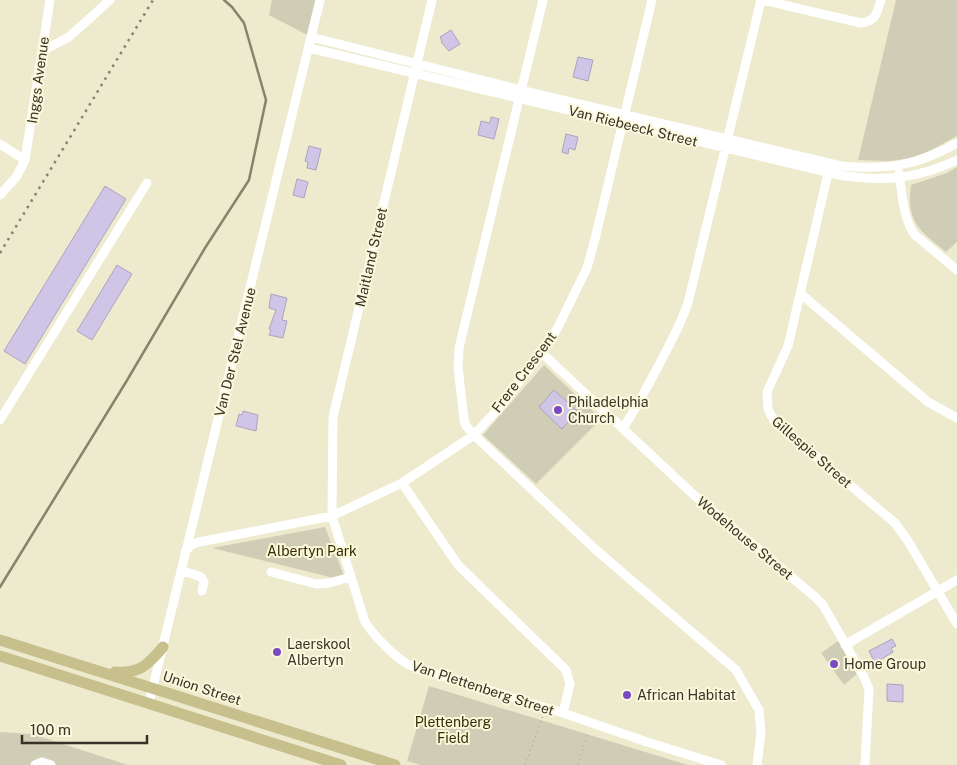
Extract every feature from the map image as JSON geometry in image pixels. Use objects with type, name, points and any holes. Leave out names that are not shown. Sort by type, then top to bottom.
[{"type":"main road","name":"Union Street","points":[[0,640],[368,761],[396,765]]},
{"type":"main road","points":[[98,671],[125,673],[139,670],[150,663],[163,648]]},
{"type":"main road","points":[[0,656],[341,765]]},
{"type":"street","name":"Inggs Avenue","points":[[25,160],[50,0]]},
{"type":"street","points":[[42,51],[68,37],[110,0]]},
{"type":"street","name":"Van Der Stel Avenue","points":[[149,704],[320,0]]},
{"type":"street","name":"Maitland Street","points":[[332,516],[332,425],[334,411],[432,0]]},
{"type":"street","points":[[543,0],[458,355],[464,420],[466,426],[474,435],[595,549],[736,670],[760,710],[761,732],[757,765]]},
{"type":"street","name":"Frere Crescent","points":[[185,552],[191,545],[199,542],[332,516],[402,483],[474,435],[498,409],[542,352],[557,329],[586,268],[595,239],[652,0]]},
{"type":"street","points":[[623,428],[642,397],[685,311],[762,0],[855,23],[866,22],[876,16],[881,0]]},
{"type":"street","name":"Van Riebeeck Street","points":[[311,37],[371,52],[416,68],[520,94],[622,124],[726,149],[829,168],[898,166],[932,156],[957,143]]},
{"type":"street","name":"Van Riebeeck Street","points":[[309,48],[368,62],[416,68]]},
{"type":"street","points":[[368,62],[371,52]]},
{"type":"street","name":"Van Riebeeck Street","points":[[520,94],[624,114],[728,138],[868,179],[900,178],[927,172],[957,160]]},
{"type":"street","points":[[0,144],[25,160],[17,176],[0,195]]},
{"type":"street","points":[[898,166],[904,206],[910,228],[957,270]]},
{"type":"street","name":"Gillespie Street","points":[[829,168],[788,346],[767,392],[766,404],[774,421],[895,523],[905,536],[957,624]]},
{"type":"street","points":[[0,420],[147,183]]},
{"type":"street","points":[[801,294],[928,402],[957,418]]},
{"type":"street","name":"Wodehouse Street","points":[[542,352],[702,502],[814,596],[823,606],[869,689],[865,765]]},
{"type":"street","points":[[402,483],[458,565],[566,670],[570,684],[563,713]]},
{"type":"street","name":"Van Plettenberg Street","points":[[332,516],[366,623],[385,645],[405,663],[721,765]]},
{"type":"street","points":[[181,570],[201,578],[204,582],[202,591]]},
{"type":"street","points":[[271,572],[316,584],[329,583],[351,577]]},
{"type":"street","points":[[845,645],[957,580]]},
{"type":"street","points":[[35,765],[42,762],[51,765]]},
{"type":"path","points":[[525,765],[546,708]]},
{"type":"path","points":[[578,765],[591,723]]},
{"type":"green space","points":[[272,0],[320,0],[311,37],[269,15]]},
{"type":"green space","points":[[896,0],[957,0],[957,136],[929,151],[906,159],[888,161],[858,160]]},
{"type":"green space","points":[[957,167],[957,242],[946,252],[916,224],[911,208],[911,185],[947,173]]},
{"type":"green space","points":[[544,365],[601,419],[536,484],[483,435]]},
{"type":"green space","name":"Albertyn Park","points":[[325,527],[346,581],[212,548]]},
{"type":"green space","points":[[838,641],[857,674],[844,685],[821,653]]},
{"type":"green space","name":"Plettenberg Field","points":[[429,686],[688,765],[421,765],[407,761]]},
{"type":"green space","points":[[0,732],[32,734],[128,765],[0,765]]},
{"type":"building","points":[[451,30],[460,44],[449,51],[441,42],[440,37]]},
{"type":"building","points":[[578,57],[593,60],[588,81],[573,77]]},
{"type":"building","points":[[491,117],[499,119],[494,139],[478,135],[481,121],[490,123]]},
{"type":"building","points":[[566,134],[578,137],[575,150],[569,148],[568,154],[562,152]]},
{"type":"building","points":[[309,146],[321,149],[316,170],[307,168],[308,162],[305,161]]},
{"type":"building","points":[[297,179],[308,182],[304,198],[293,195]]},
{"type":"building","points":[[105,186],[126,199],[25,364],[4,351]]},
{"type":"building","points":[[117,265],[132,274],[92,340],[77,331]]},
{"type":"building","points":[[271,294],[287,298],[282,320],[287,321],[283,338],[269,335],[271,330],[269,329],[276,310],[269,308]]},
{"type":"building","name":"Philadelphia Church","points":[[554,390],[578,412],[562,429],[539,407]]},
{"type":"building","points":[[243,411],[258,415],[256,431],[236,426],[239,414],[242,415]]},
{"type":"building","points":[[892,639],[896,646],[891,648],[893,652],[875,663],[869,651]]},
{"type":"building","points":[[887,684],[903,685],[903,702],[887,701]]},
{"type":"waterway","points":[[0,587],[126,382],[205,248],[249,180],[266,100],[244,23],[224,0]]},
{"type":"railway","points":[[0,253],[153,0]]},
{"type":"place","name":"Philadelphia Church","points":[[558,410]]},
{"type":"place","name":"Laerskool Albertyn","points":[[277,652]]},
{"type":"place","name":"Home Group","points":[[834,664]]},
{"type":"place","name":"African Habitat","points":[[627,695]]}]
